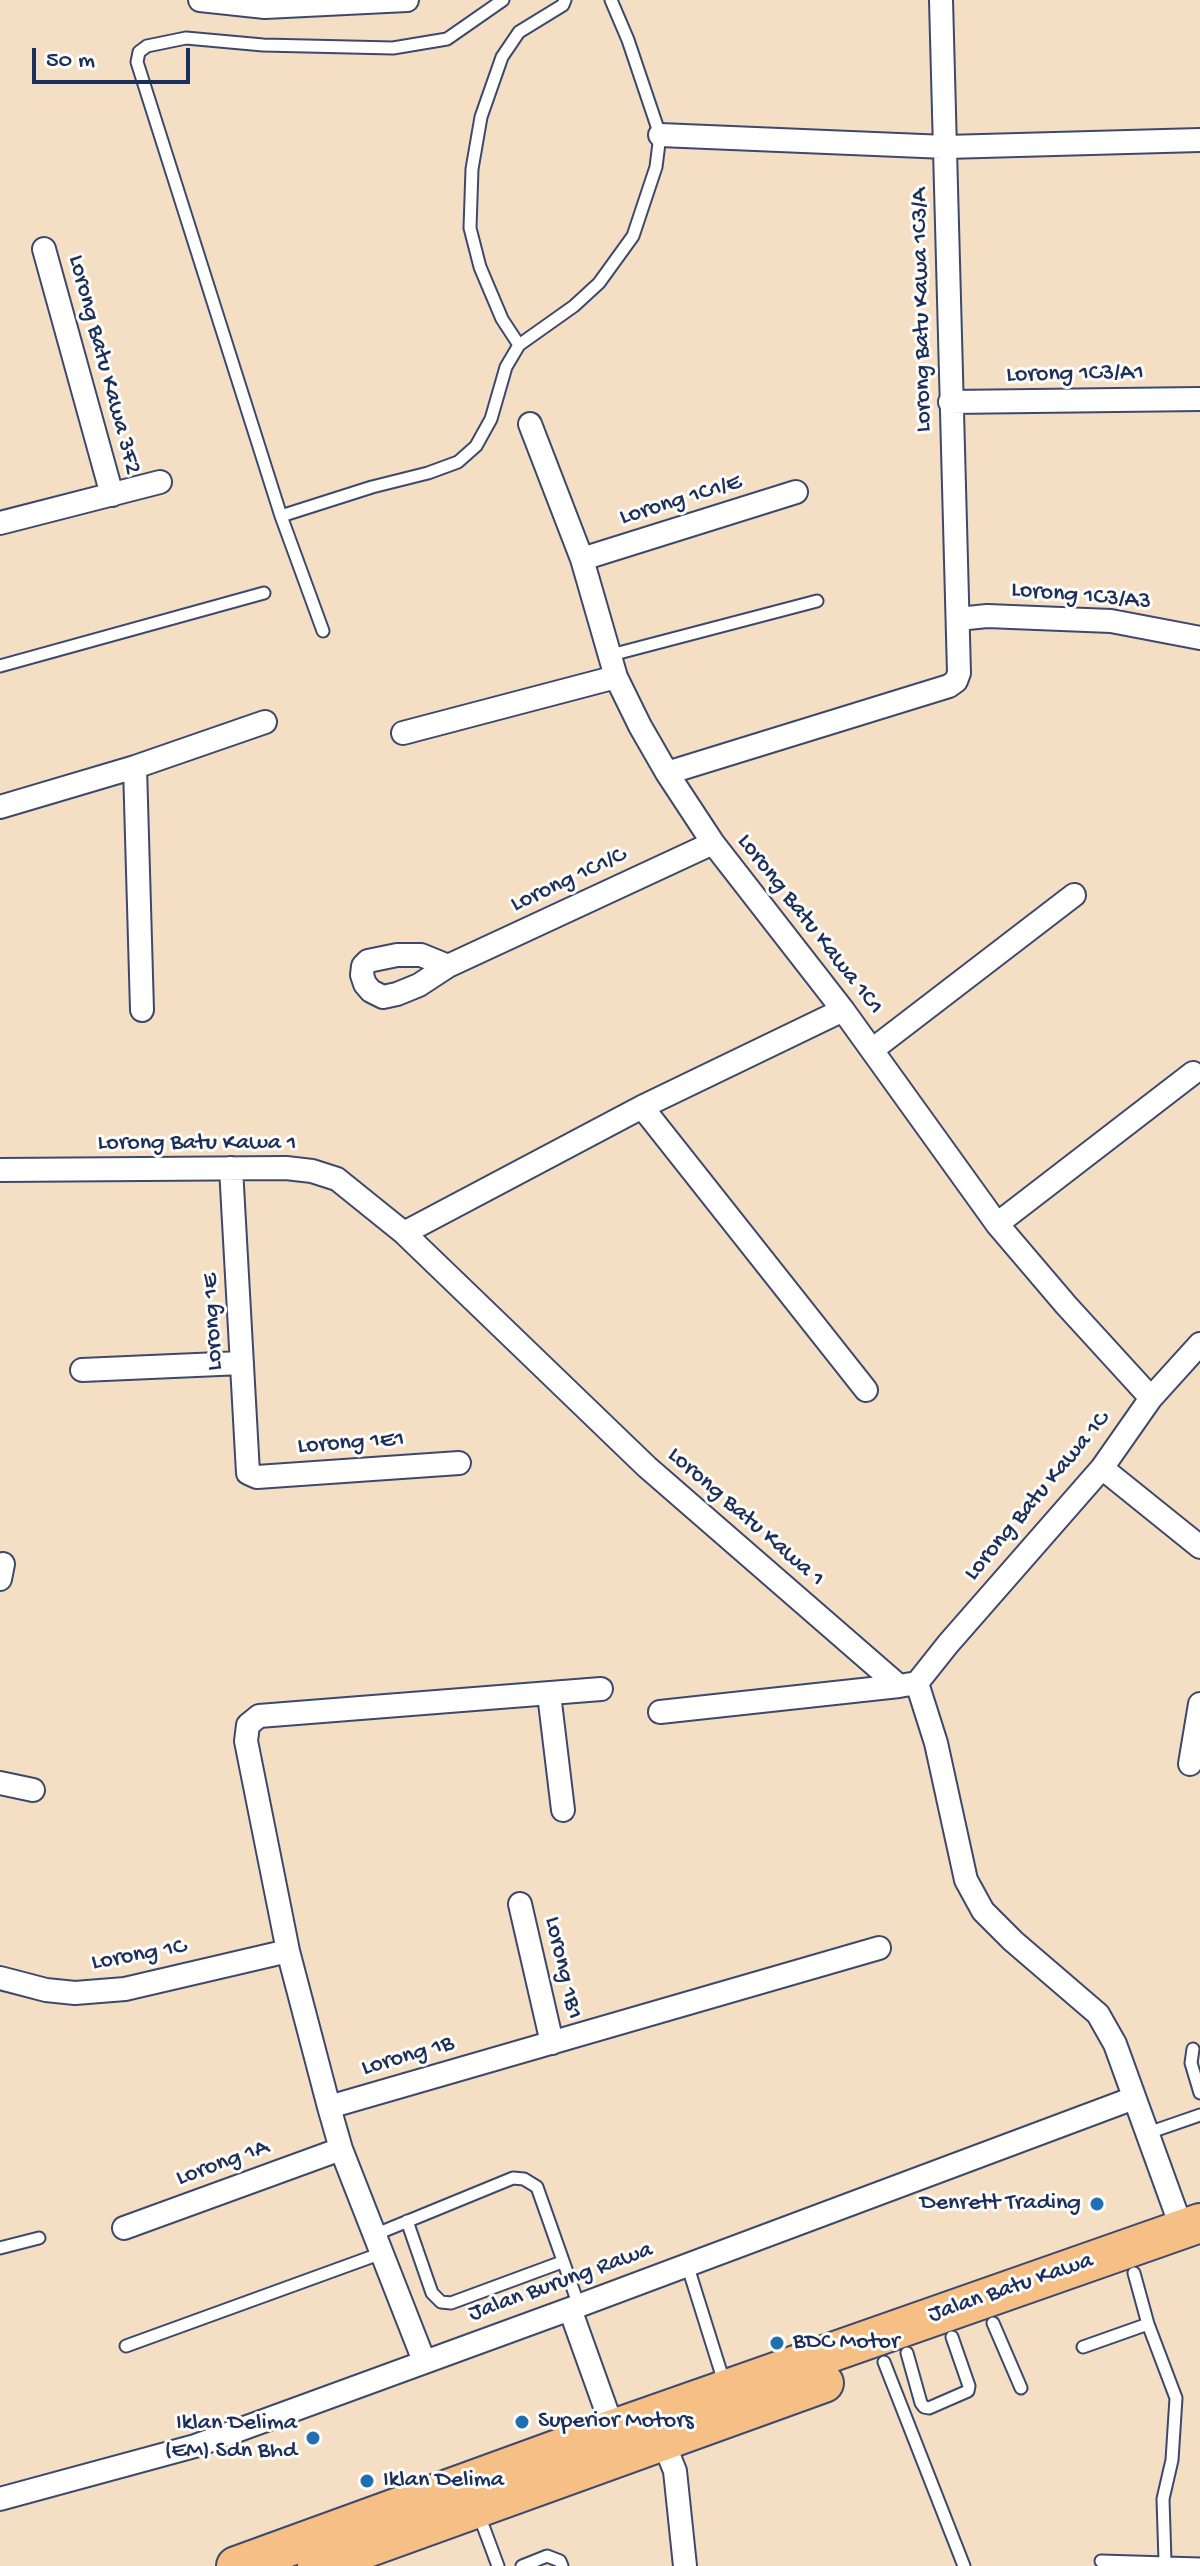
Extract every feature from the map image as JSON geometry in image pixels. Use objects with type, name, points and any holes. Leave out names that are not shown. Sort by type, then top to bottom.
[{"type":"highway","name":"Jalan Batu Kawa","points":[[317,2566],[1134,2273],[1194,2234]]},
{"type":"highway","name":"Jalan Batu Kawa","points":[[236,2566],[726,2389],[1194,2234]]},
{"type":"street","points":[[200,0],[265,7],[407,0]]},
{"type":"street","name":"Lorong Batu Kawa 1C3/A","points":[[667,773],[949,686],[956,681],[959,673],[941,0]]},
{"type":"street","points":[[660,135],[946,147],[1200,140]]},
{"type":"street","name":"Lorong Batu Kawa 3F2","points":[[44,249],[112,495]]},
{"type":"street","name":"Lorong 1C3/A1","points":[[950,402],[1200,399]]},
{"type":"street","name":"Lorong Batu Kawa 1C1","points":[[530,424],[582,559],[616,677],[667,773],[713,843],[843,1010],[997,1224],[1151,1398]]},
{"type":"street","points":[[0,523],[160,482]]},
{"type":"street","name":"Lorong 1C1/E","points":[[582,559],[796,492]]},
{"type":"street","name":"Lorong 1C3/A3","points":[[958,619],[987,616],[1111,621],[1200,638]]},
{"type":"street","points":[[403,733],[616,677]]},
{"type":"street","points":[[0,807],[135,767],[265,722]]},
{"type":"street","points":[[135,767],[142,1010]]},
{"type":"street","name":"Lorong 1C1/C","points":[[448,966],[713,843]]},
{"type":"street","points":[[872,1050],[1074,895]]},
{"type":"street","points":[[404,1233],[642,1107],[843,1010]]},
{"type":"street","points":[[997,1224],[1193,1073]]},
{"type":"street","points":[[642,1107],[866,1390]]},
{"type":"street","name":"Lorong 1E","points":[[231,1168],[248,1473]]},
{"type":"street","name":"Lorong Batu Kawa 1","points":[[0,1170],[286,1168],[312,1171],[337,1179],[404,1233],[647,1467],[908,1684]]},
{"type":"street","name":"Lorong Batu Kawa 1C","points":[[908,1684],[948,1644],[1102,1468],[1151,1398],[1200,1344]]},
{"type":"street","points":[[82,1370],[242,1363]]},
{"type":"street","name":"Lorong 1E1","points":[[248,1473],[257,1477],[459,1463]]},
{"type":"street","points":[[1102,1468],[1200,1547]]},
{"type":"street","points":[[660,1712],[908,1684],[936,1743],[966,1880],[983,1911],[1098,2014],[1115,2044],[1148,2133],[1194,2234]]},
{"type":"street","points":[[424,2361],[341,2149],[329,2107],[288,1951],[246,1741],[248,1725],[259,1716],[601,1689]]},
{"type":"street","points":[[549,1694],[563,1810]]},
{"type":"street","points":[[1190,1764],[1200,1704]]},
{"type":"street","points":[[0,1783],[33,1790]]},
{"type":"street","name":"Lorong 1B1","points":[[520,1904],[552,2043]]},
{"type":"street","name":"Lorong 1B","points":[[329,2107],[879,1948]]},
{"type":"street","name":"Lorong 1C","points":[[0,1978],[46,1990],[75,1993],[125,1989],[288,1951]]},
{"type":"street","name":"Jalan Burung Rawa","points":[[0,2499],[195,2446],[575,2308],[1134,2098]]},
{"type":"street","name":"Lorong 1A","points":[[124,2228],[341,2149]]},
{"type":"street","points":[[575,2308],[613,2429]]},
{"type":"street","points":[[663,2441],[675,2471],[685,2566]]},
{"type":"lane","points":[[323,631],[281,516],[137,62],[139,52],[147,46],[186,38],[263,45],[393,48],[447,39],[503,0]]},
{"type":"lane","points":[[519,345],[502,319],[480,267],[470,228],[472,169],[481,117],[502,57],[519,32],[563,5],[565,0]]},
{"type":"lane","points":[[281,516],[458,462],[476,446],[491,419],[506,367],[519,345],[574,306],[599,283],[633,236],[656,167],[660,135],[611,0]]},
{"type":"lane","points":[[0,666],[264,593]]},
{"type":"lane","points":[[611,655],[817,601]]},
{"type":"lane","points":[[1193,2049],[1191,2063],[1200,2093]]},
{"type":"lane","points":[[1148,2133],[1200,2115]]},
{"type":"lane","points":[[126,2346],[378,2244],[407,2221],[513,2178],[524,2179],[537,2187],[575,2308]]},
{"type":"lane","points":[[407,2221],[432,2293],[441,2302],[451,2303],[562,2262]]},
{"type":"lane","points":[[0,2248],[39,2238]]},
{"type":"lane","points":[[687,2264],[726,2389]]},
{"type":"lane","points":[[1134,2273],[1148,2324],[1176,2398],[1172,2460],[1163,2499],[1165,2561]]},
{"type":"lane","points":[[993,2323],[1021,2388]]},
{"type":"lane","points":[[1083,2347],[1148,2324]]},
{"type":"lane","points":[[895,2358],[921,2403],[929,2408],[968,2391],[952,2337]]},
{"type":"lane","points":[[895,2358],[964,2566]]},
{"type":"lane","points":[[476,2507],[498,2566]]},
{"type":"lane","points":[[522,2566],[547,2556],[560,2561],[562,2566]]},
{"type":"lane","points":[[1101,2561],[1200,2564]]},
{"type":"place","name":"Denrett Trading","points":[[1097,2204]]},
{"type":"place","name":"BDC Motor","points":[[777,2343]]},
{"type":"place","name":"Superior Motors","points":[[522,2422]]},
{"type":"place","name":"Iklan Delima (EM) Sdn Bhd","points":[[313,2438]]},
{"type":"place","name":"Iklan Delima","points":[[367,2481]]}]
